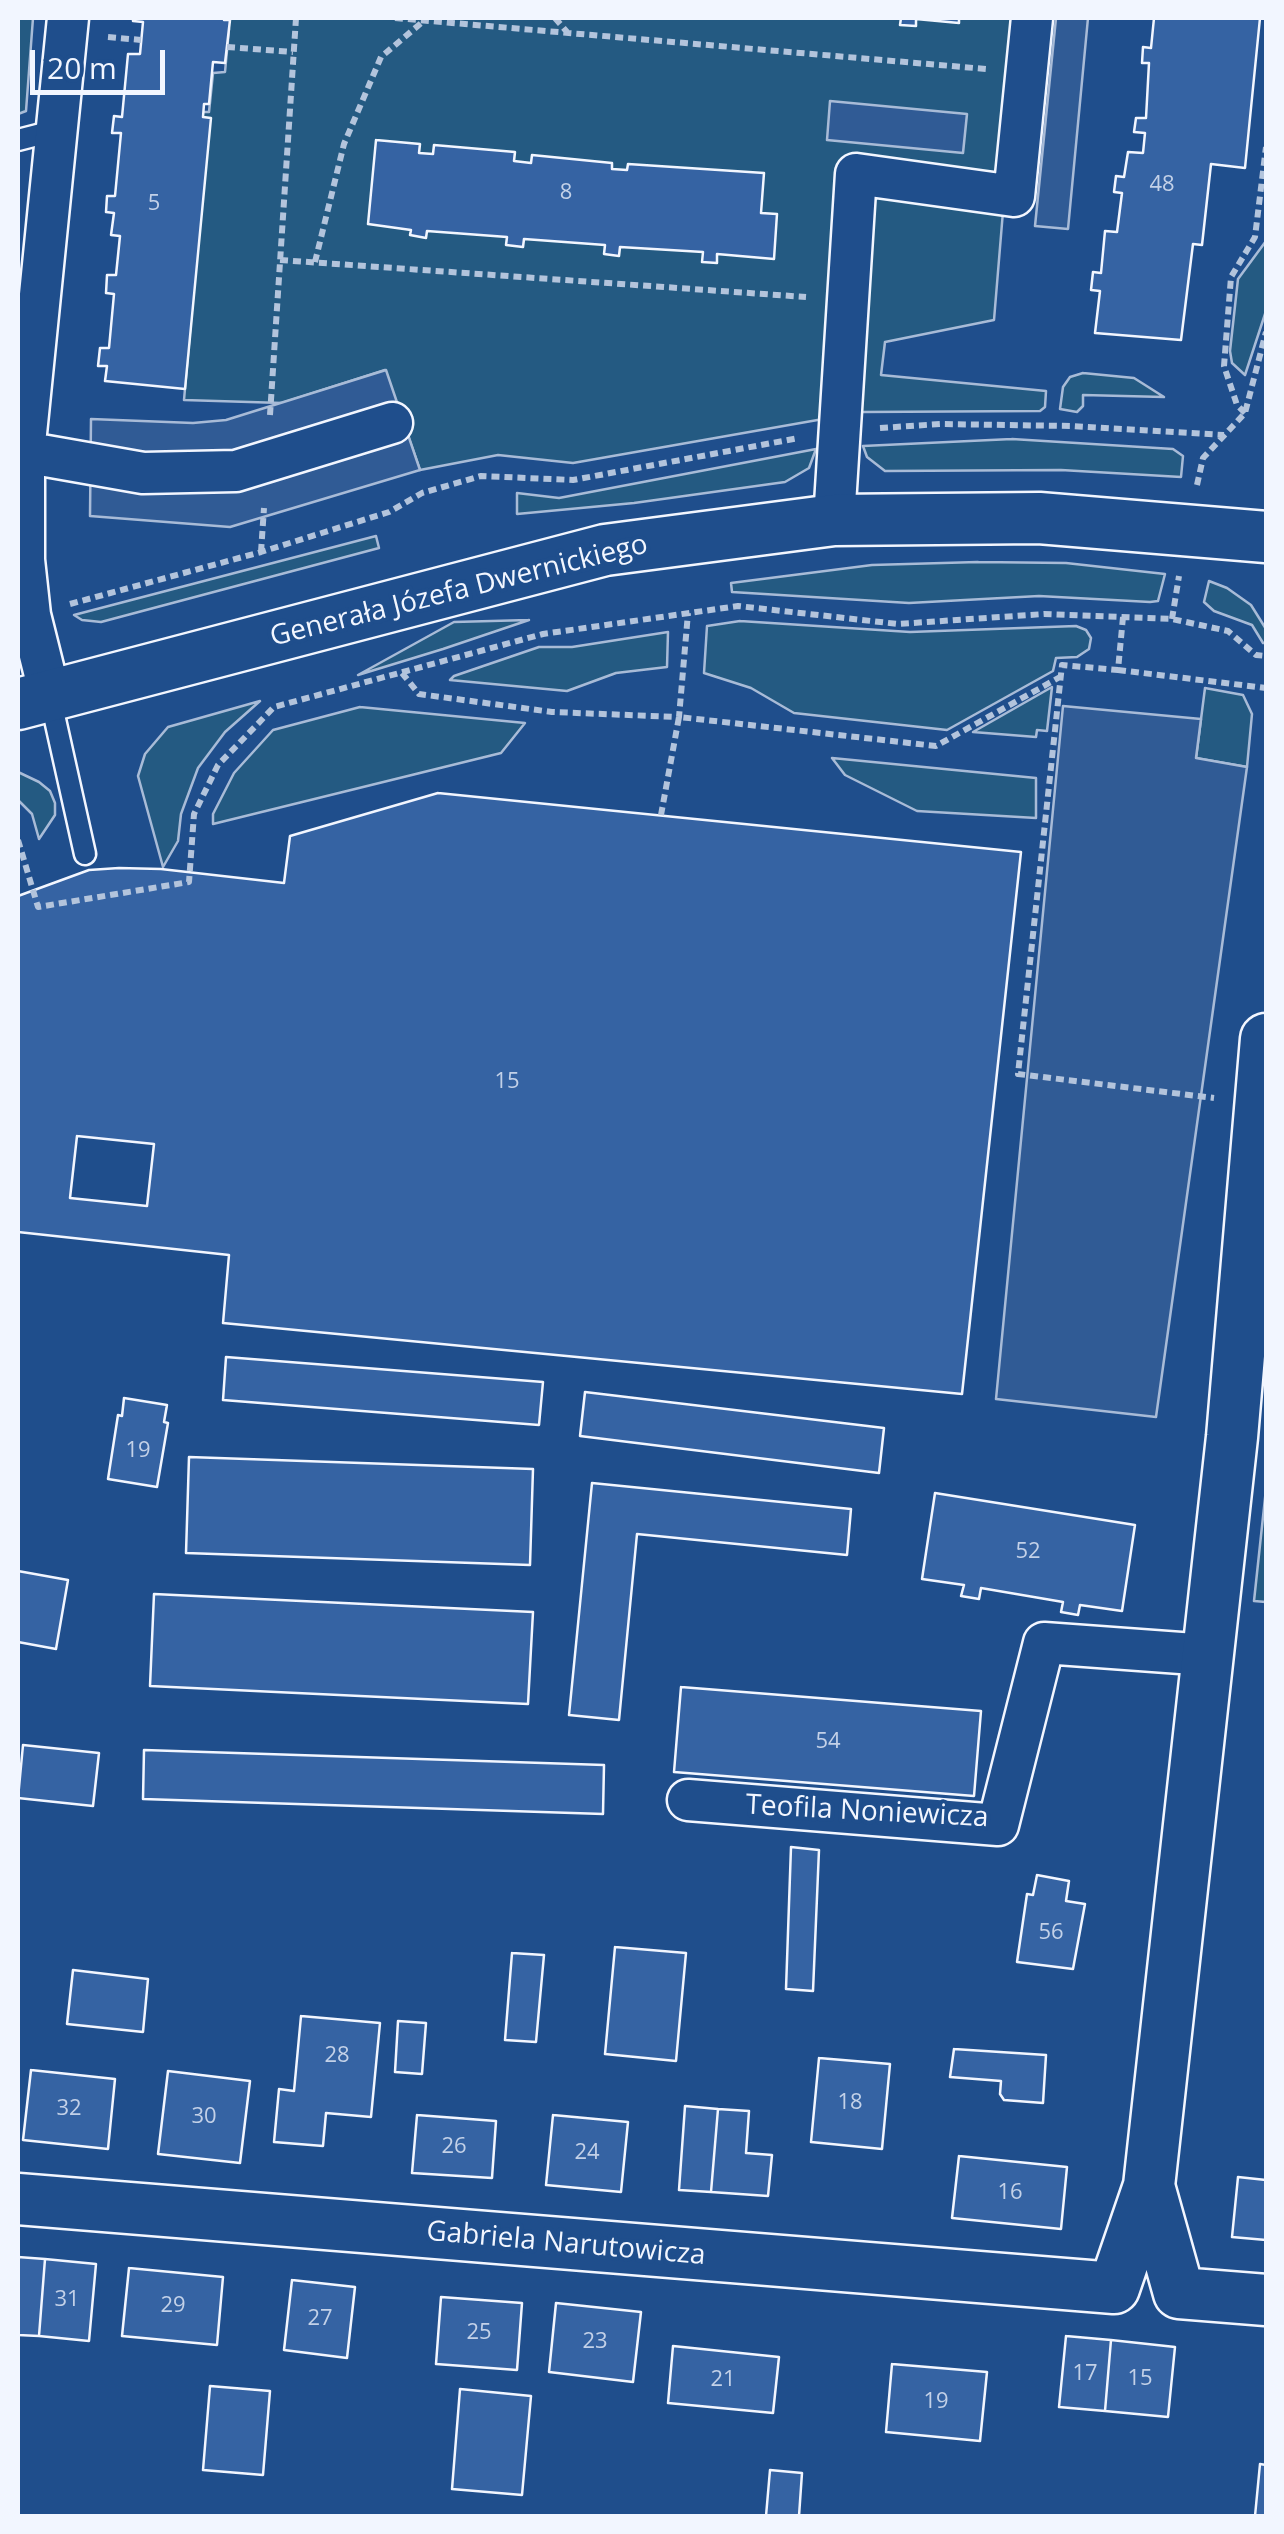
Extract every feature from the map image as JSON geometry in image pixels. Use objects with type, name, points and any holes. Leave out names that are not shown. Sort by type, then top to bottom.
[{"type":"street","points":[[34,700],[21,452],[68,18]]},
{"type":"street","points":[[834,520],[856,174],[1014,196],[1032,18]]},
{"type":"street","points":[[21,452],[143,474],[236,470],[392,423]]},
{"type":"street","name":"Generała Józefa Dwernickiego","points":[[34,700],[604,550],[834,520],[1039,518],[1266,536]]},
{"type":"street","points":[[1266,1039],[1257,1272],[1208,1654],[1148,2186],[1180,2292],[1266,2300]]},
{"type":"street","name":"Teofila Noniewicza","points":[[688,1800],[998,1826],[1044,1643],[1208,1654]]},
{"type":"street","name":"Gabriela Narutowicza","points":[[18,2199],[1114,2288],[1148,2186]]},
{"type":"lane","points":[[18,140],[57,130]]},
{"type":"lane","points":[[34,700],[86,854]]},
{"type":"path","points":[[261,552],[296,18]]},
{"type":"path","points":[[394,18],[1026,73]]},
{"type":"path","points":[[555,18],[567,33]]},
{"type":"path","points":[[315,262],[344,144],[381,57],[425,19]]},
{"type":"path","points":[[227,47],[293,52]]},
{"type":"path","points":[[1246,413],[1237,405],[1224,366],[1231,277],[1254,237],[1266,148]]},
{"type":"path","points":[[280,260],[847,300]]},
{"type":"path","points":[[30,614],[261,552],[389,512],[422,493],[481,476],[573,480],[838,431],[940,424],[1072,426],[1224,435],[1246,413],[1266,332]]},
{"type":"path","points":[[18,840],[38,908],[189,882],[194,814],[218,766],[274,707],[544,634],[738,606],[898,624],[1044,614],[1172,619],[1228,632],[1256,655],[1266,656]]},
{"type":"path","points":[[661,815],[679,717],[688,613]]},
{"type":"path","points":[[1118,670],[1123,617]]},
{"type":"path","points":[[1225,1099],[1018,1074],[1062,666],[1266,688]]},
{"type":"path","points":[[402,673],[420,694],[552,712],[679,717],[936,746],[1061,677]]},
{"type":"shaded area","points":[[18,18],[33,18],[26,111],[18,114]]},
{"type":"shaded area","points":[[221,18],[1019,18],[994,320],[885,342],[881,375],[1046,391],[1045,407],[1040,411],[863,412],[573,463],[498,455],[420,470],[385,370],[282,403],[184,400],[208,127],[199,126],[201,112],[209,112],[213,73],[225,72],[229,29],[220,27]]},
{"type":"shaded area","points":[[1056,18],[1088,18],[1068,229],[1035,226]]},
{"type":"shaded area","points":[[830,101],[967,114],[963,153],[827,140]]},
{"type":"shaded area","points":[[1266,241],[1266,311],[1245,375],[1232,363],[1230,351],[1238,279]]},
{"type":"shaded area","points":[[386,370],[420,470],[230,527],[90,516],[91,419],[193,423],[226,420]]},
{"type":"shaded area","points":[[1083,373],[1134,378],[1164,397],[1083,395],[1083,406],[1077,412],[1060,409],[1063,387],[1070,377]]},
{"type":"shaded area","points":[[1012,439],[1173,449],[1183,456],[1181,477],[1061,470],[885,471],[867,457],[863,446]]},
{"type":"shaded area","points":[[816,449],[809,468],[785,482],[517,514],[517,493],[559,498]]},
{"type":"shaded area","points":[[376,536],[379,548],[101,622],[74,615]]},
{"type":"shaded area","points":[[1066,563],[1165,574],[1158,601],[1150,602],[1039,596],[909,603],[732,592],[731,583],[872,565]]},
{"type":"shaded area","points":[[1209,581],[1251,605],[1266,629],[1266,643],[1252,625],[1214,611],[1204,602]]},
{"type":"shaded area","points":[[529,620],[443,649],[358,675],[454,622]]},
{"type":"shaded area","points":[[740,621],[910,632],[1076,626],[1086,630],[1091,638],[1089,649],[1077,657],[1056,658],[1053,671],[947,730],[794,713],[751,688],[704,673],[707,626]]},
{"type":"shaded area","points":[[668,632],[667,667],[616,673],[567,691],[450,680],[539,647],[572,647]]},
{"type":"shaded area","points":[[1052,687],[1047,731],[1037,730],[1036,737],[973,732]]},
{"type":"shaded area","points":[[1205,688],[1243,695],[1252,714],[1247,767],[1196,758]]},
{"type":"shaded area","points":[[260,701],[225,732],[198,768],[181,814],[178,841],[163,867],[138,776],[145,754],[168,727]]},
{"type":"shaded area","points":[[1063,706],[1201,719],[1196,758],[1247,767],[1156,1417],[996,1399]]},
{"type":"shaded area","points":[[360,707],[525,723],[501,753],[213,824],[213,814],[234,773],[273,730]]},
{"type":"shaded area","points":[[832,758],[1036,778],[1036,818],[917,811],[845,775]]},
{"type":"shaded area","points":[[18,772],[50,791],[55,803],[55,815],[39,839],[32,814],[18,800]]},
{"type":"shaded area","points":[[1266,1489],[1266,1602],[1254,1601]]},
{"type":"building","points":[[133,18],[230,20],[225,63],[213,62],[209,104],[204,104],[203,117],[211,118],[185,389],[105,381],[107,366],[98,366],[100,348],[109,348],[114,294],[106,293],[107,275],[116,275],[120,236],[111,235],[114,213],[106,212],[107,196],[115,196],[121,133],[112,133],[114,116],[122,117],[128,54],[140,54],[143,22]]},
{"type":"building","points":[[901,18],[959,18],[959,23],[916,19],[916,26],[900,25]]},
{"type":"building","points":[[1154,18],[1260,18],[1245,168],[1211,164],[1202,245],[1193,244],[1181,340],[1095,333],[1100,291],[1091,290],[1093,272],[1101,273],[1105,231],[1117,232],[1122,193],[1114,192],[1116,176],[1124,177],[1128,152],[1143,153],[1145,133],[1134,132],[1136,118],[1146,118],[1149,63],[1142,63],[1143,47],[1151,48]]},
{"type":"building","points":[[376,140],[420,144],[419,153],[433,154],[434,145],[515,152],[514,161],[531,163],[532,155],[612,163],[612,169],[627,170],[628,164],[764,173],[761,213],[777,214],[774,259],[717,254],[717,263],[702,262],[703,252],[620,247],[619,256],[604,254],[605,245],[524,239],[523,247],[506,245],[507,237],[427,231],[426,238],[410,235],[411,230],[368,224]]},
{"type":"building","points":[[438,793],[1021,852],[962,1394],[223,1323],[229,1255],[18,1232],[18,896],[89,870],[119,868],[284,883],[290,836]]},
{"type":"building","points":[[77,1136],[154,1144],[147,1206],[70,1198]]},
{"type":"building","points":[[226,1357],[543,1382],[539,1425],[223,1400]]},
{"type":"building","points":[[585,1392],[884,1428],[879,1473],[580,1436]]},
{"type":"building","points":[[124,1398],[167,1405],[164,1422],[168,1423],[157,1487],[108,1479]]},
{"type":"building","points":[[189,1457],[533,1469],[530,1565],[186,1553]]},
{"type":"building","points":[[592,1483],[851,1509],[847,1555],[637,1534],[619,1720],[569,1715]]},
{"type":"building","points":[[935,1493],[1135,1525],[1122,1611],[1080,1605],[1078,1615],[1061,1612],[1063,1602],[981,1588],[979,1599],[961,1596],[964,1585],[922,1579]]},
{"type":"building","points":[[18,1571],[68,1580],[56,1649],[18,1642]]},
{"type":"building","points":[[154,1594],[533,1612],[528,1704],[150,1686]]},
{"type":"building","points":[[681,1687],[981,1711],[974,1796],[674,1772]]},
{"type":"building","points":[[23,1745],[99,1753],[93,1806],[18,1798]]},
{"type":"building","points":[[144,1750],[604,1765],[603,1814],[143,1799]]},
{"type":"building","points":[[791,1847],[819,1850],[813,1991],[786,1989]]},
{"type":"building","points":[[1037,1875],[1069,1881],[1066,1901],[1085,1904],[1073,1969],[1017,1962],[1027,1894],[1033,1895]]},
{"type":"building","points":[[615,1947],[686,1953],[676,2061],[605,2054]]},
{"type":"building","points":[[512,1953],[544,1955],[536,2042],[505,2040]]},
{"type":"building","points":[[73,1970],[148,1979],[143,2032],[67,2024]]},
{"type":"building","points":[[301,2016],[380,2023],[371,2117],[326,2113],[323,2146],[274,2142],[279,2089],[294,2091]]},
{"type":"building","points":[[398,2021],[426,2023],[422,2074],[395,2072]]},
{"type":"building","points":[[954,2049],[1046,2055],[1043,2103],[1004,2100],[1000,2094],[1001,2081],[950,2077]]},
{"type":"building","points":[[819,2058],[890,2064],[882,2149],[811,2142]]},
{"type":"building","points":[[31,2070],[115,2079],[108,2149],[23,2140]]},
{"type":"building","points":[[168,2071],[250,2081],[240,2163],[158,2154]]},
{"type":"building","points":[[685,2106],[718,2109],[711,2192],[679,2190]]},
{"type":"building","points":[[718,2109],[749,2111],[746,2153],[772,2155],[768,2196],[711,2192]]},
{"type":"building","points":[[417,2115],[496,2121],[492,2178],[412,2173]]},
{"type":"building","points":[[553,2115],[628,2122],[621,2192],[546,2185]]},
{"type":"building","points":[[959,2156],[1067,2167],[1061,2229],[952,2218]]},
{"type":"building","points":[[1238,2177],[1266,2180],[1266,2240],[1232,2237]]},
{"type":"building","points":[[18,2257],[45,2259],[39,2336],[18,2335]]},
{"type":"building","points":[[45,2259],[96,2264],[89,2341],[39,2336]]},
{"type":"building","points":[[129,2268],[223,2277],[217,2345],[122,2336]]},
{"type":"building","points":[[292,2280],[355,2287],[347,2358],[284,2350]]},
{"type":"building","points":[[441,2297],[522,2303],[517,2370],[436,2364]]},
{"type":"building","points":[[556,2303],[641,2312],[633,2382],[549,2372]]},
{"type":"building","points":[[1066,2336],[1111,2340],[1105,2411],[1059,2407]]},
{"type":"building","points":[[1111,2340],[1175,2347],[1168,2417],[1105,2411]]},
{"type":"building","points":[[673,2346],[779,2357],[773,2413],[668,2403]]},
{"type":"building","points":[[892,2364],[987,2372],[980,2441],[886,2432]]},
{"type":"building","points":[[210,2386],[270,2391],[263,2475],[203,2470]]},
{"type":"building","points":[[460,2389],[531,2396],[522,2495],[452,2489]]},
{"type":"building","points":[[1260,2464],[1266,2465],[1266,2516],[1255,2516]]},
{"type":"building","points":[[770,2470],[802,2473],[799,2516],[766,2516]]}]
